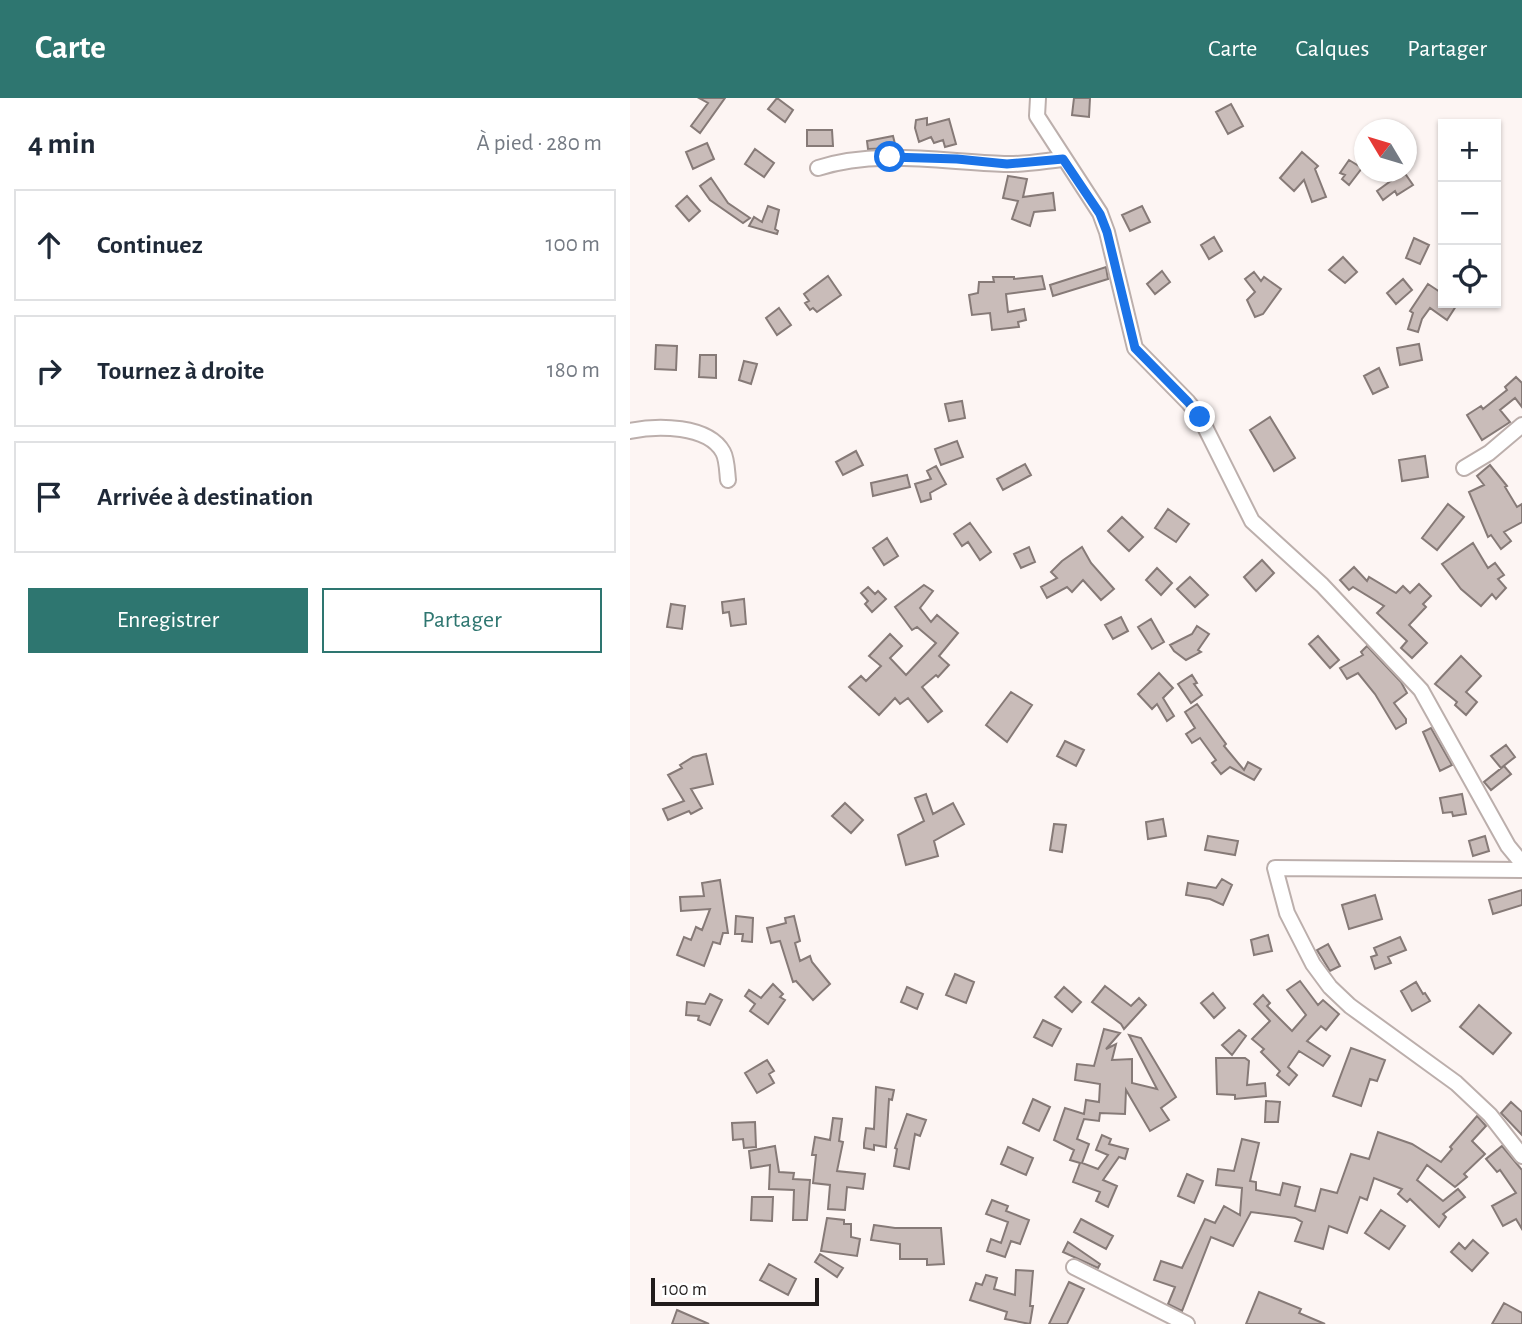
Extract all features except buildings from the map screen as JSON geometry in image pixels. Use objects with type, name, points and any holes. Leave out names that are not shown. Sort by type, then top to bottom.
[{"type":"street","points":[[1038,98],[1037,116],[1104,223],[1135,348],[1200,417],[1252,521],[1322,585],[1421,691],[1508,846],[1522,863]]},
{"type":"street","points":[[818,168],[843,160],[890,157],[1007,164],[1063,159]]},
{"type":"street","points":[[1464,468],[1489,453],[1522,425]]},
{"type":"street","points":[[630,431],[684,429],[711,438],[724,454],[728,480]]},
{"type":"street","points":[[1522,870],[1275,868],[1287,913],[1313,964],[1330,987],[1350,1006],[1456,1083],[1490,1115],[1522,1156]]},
{"type":"street","points":[[1074,1267],[1187,1324]]},
{"type":"route","points":[[890,157],[1007,164],[1063,159],[1100,214],[1107,232],[1135,348],[1200,417]]}]
